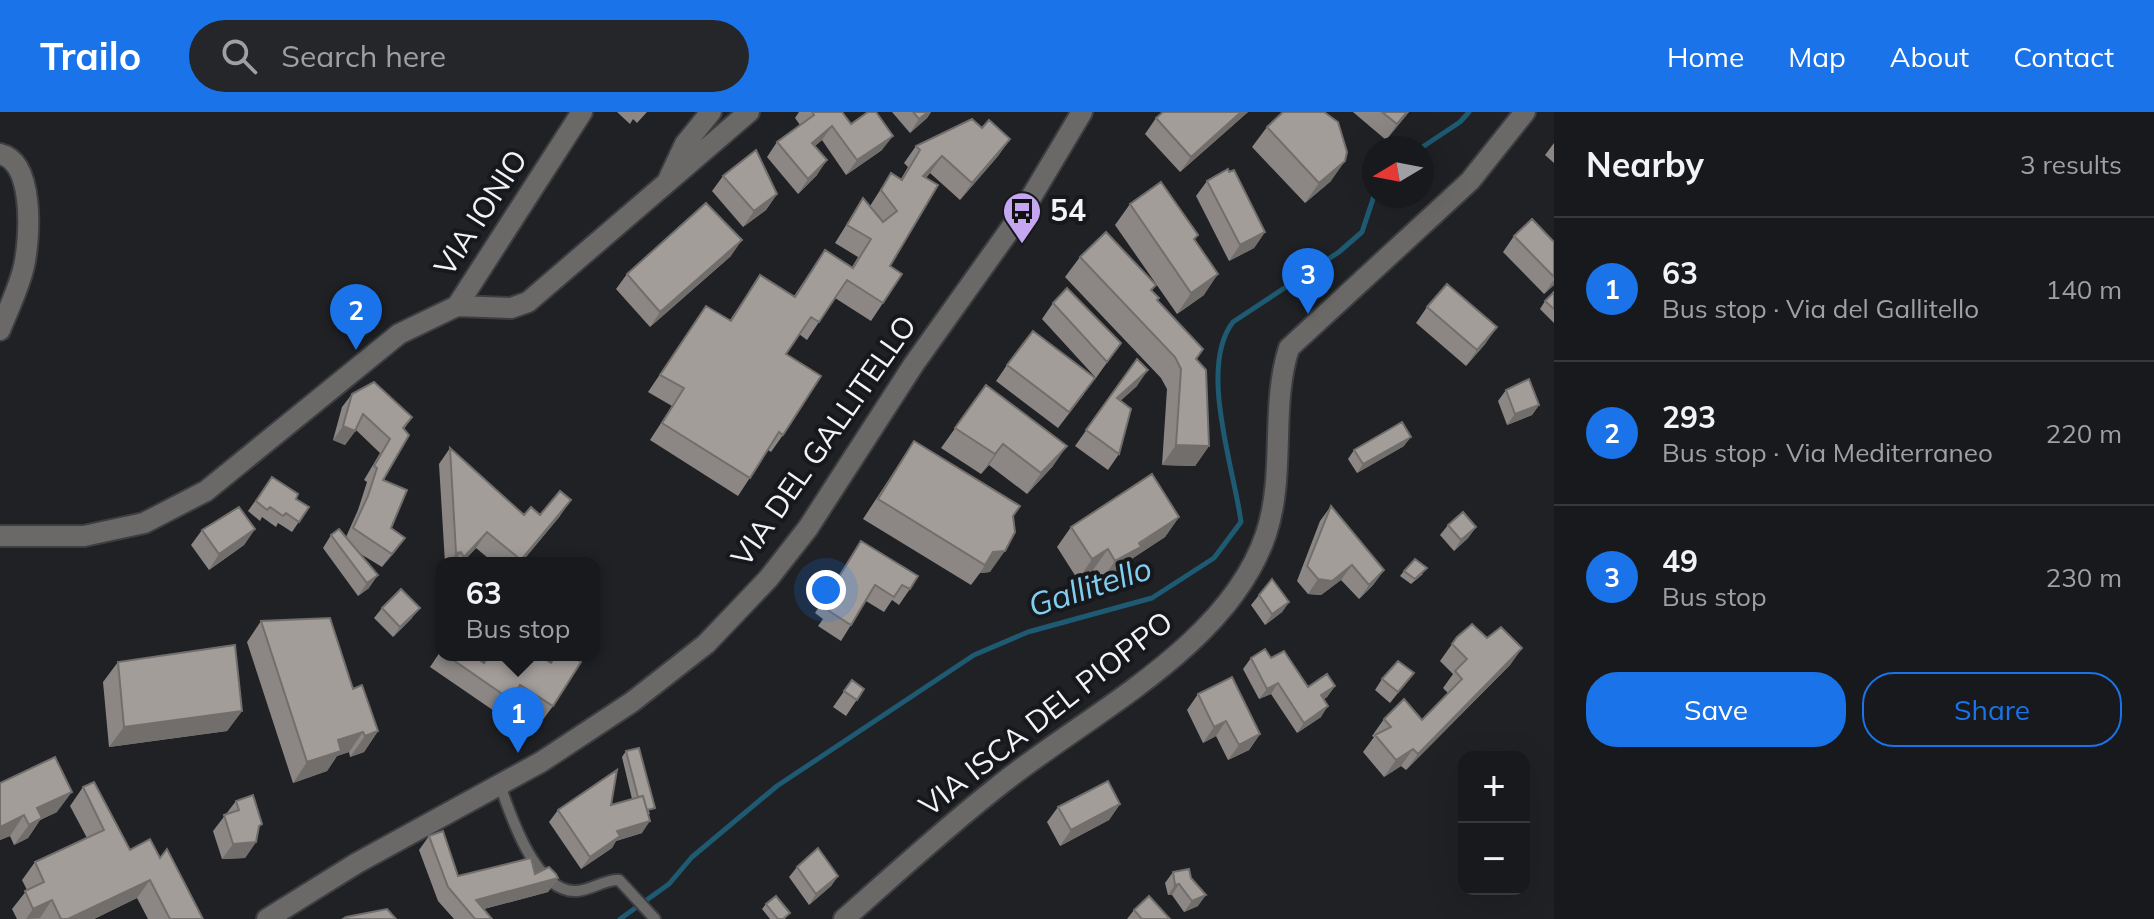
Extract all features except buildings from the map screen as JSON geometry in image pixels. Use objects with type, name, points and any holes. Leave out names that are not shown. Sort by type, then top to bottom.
[{"type":"street","name":"VIA IONIO","points":[[457,306],[582,112]]},
{"type":"street","points":[[669,178],[685,144],[711,112]]},
{"type":"street","points":[[0,536],[84,536],[144,523],[206,491],[399,334],[457,306],[511,308],[528,302],[749,112]]},
{"type":"street","name":"VIA DEL GALLITELLO","points":[[267,919],[357,863],[500,785],[643,693],[706,644],[768,579],[808,528],[914,364],[1021,214],[1082,112]]},
{"type":"street","name":"VIA ISCA DEL PIOPPO","points":[[844,919],[997,787],[1163,667],[1207,626],[1239,586],[1266,535],[1274,499],[1281,371],[1289,348],[1470,181],[1525,112]]},
{"type":"street","points":[[0,154],[8,156],[22,172],[27,207],[24,265],[0,330]]},
{"type":"lane","points":[[500,785],[519,840],[529,856],[557,884],[578,891],[614,879],[631,892],[655,919]]},
{"type":"waterway","name":"Gallitello","points":[[1434,139],[1469,112]]},
{"type":"waterway","name":"Gallitello","points":[[620,919],[669,884],[692,857],[777,786],[974,655],[1028,632],[1152,598],[1214,558],[1241,522],[1218,391],[1218,365],[1223,341],[1233,322],[1339,252],[1362,232],[1370,208]]},
{"type":"place","name":"54","points":[[1022,245]]},
{"type":"place","name":"49","points":[[1308,314]]},
{"type":"place","name":"293","points":[[356,350]]},
{"type":"place","name":"63","points":[[518,753]]}]
